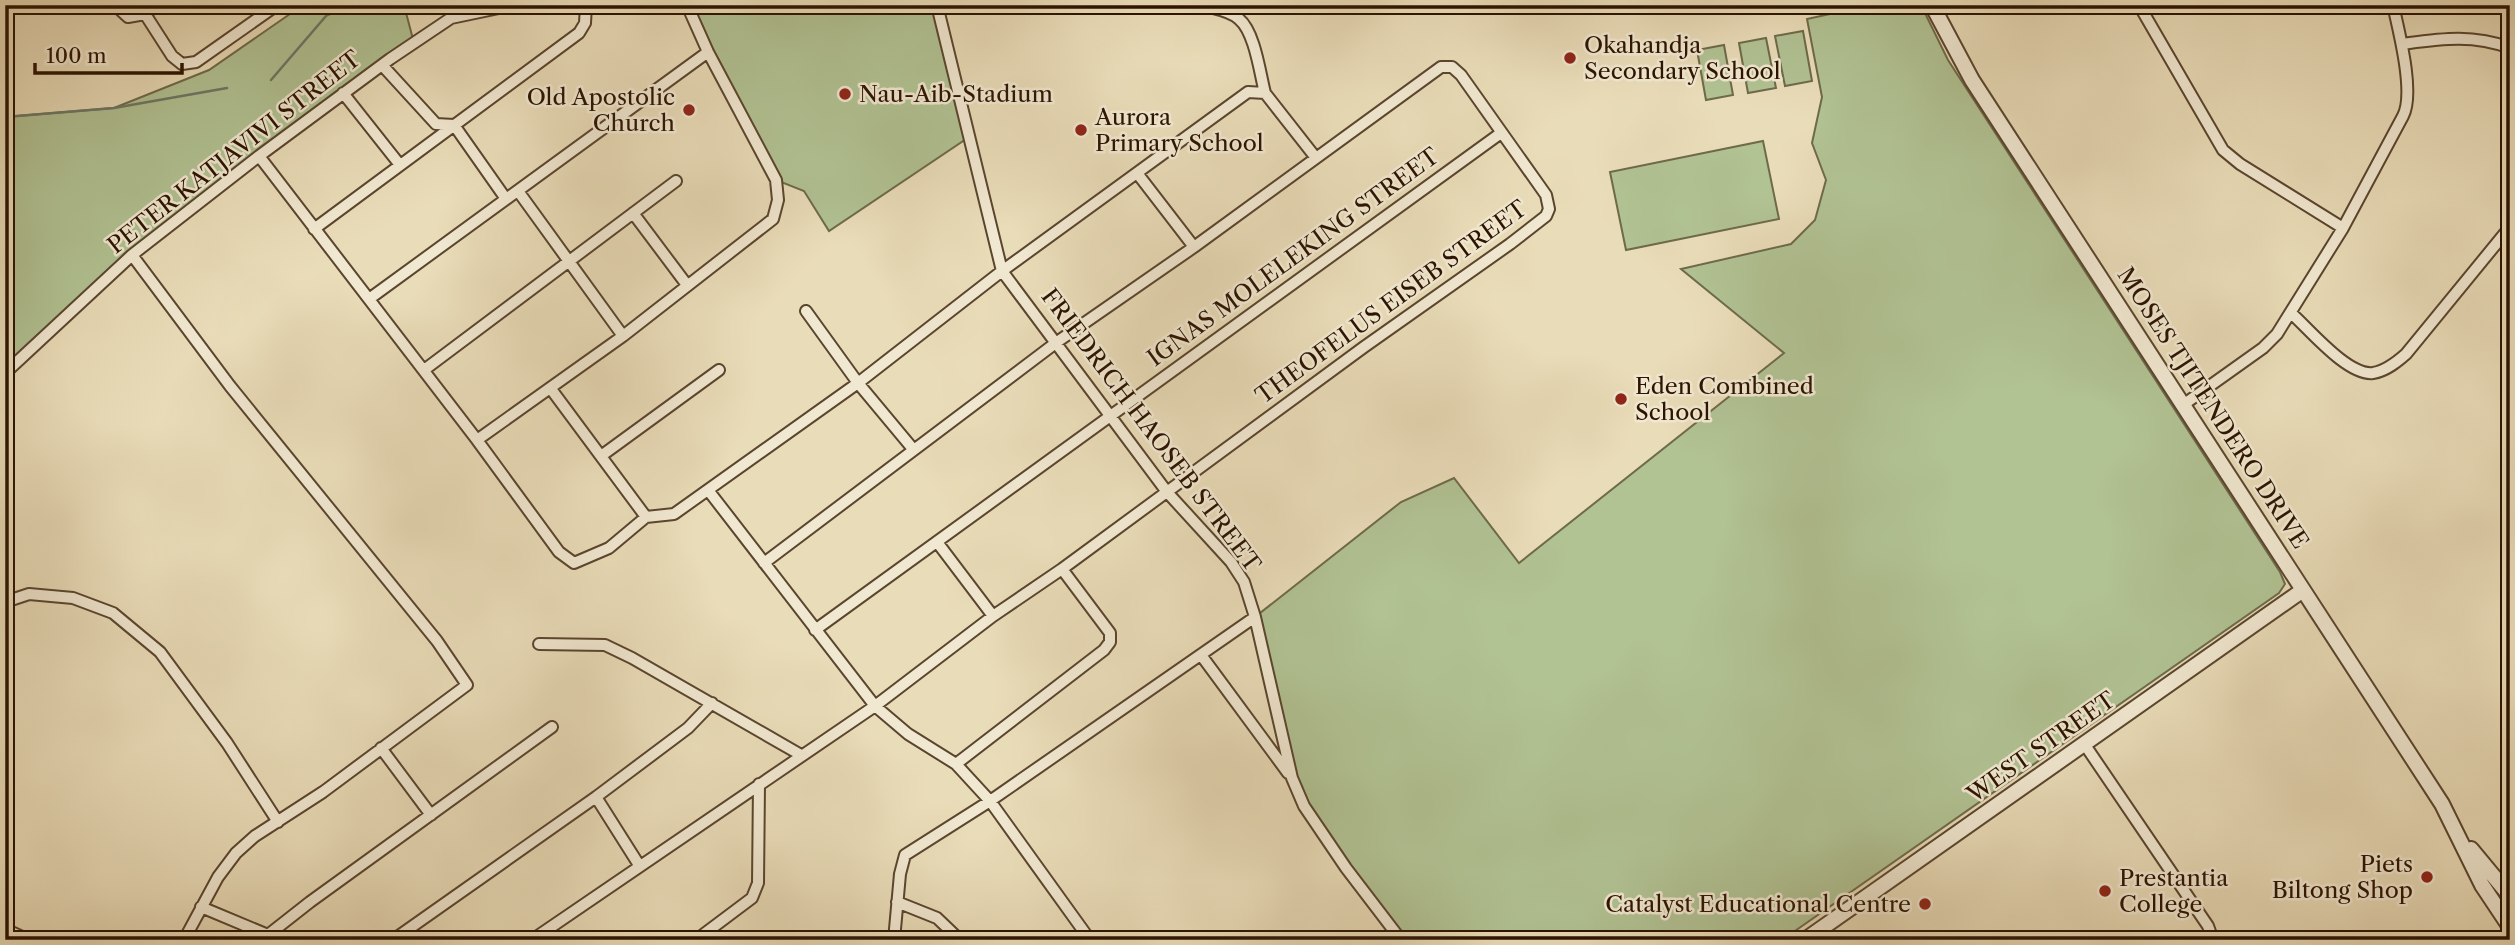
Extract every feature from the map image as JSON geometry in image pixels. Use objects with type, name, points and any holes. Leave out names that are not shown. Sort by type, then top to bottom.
[{"type":"street","points":[[115,5],[128,17],[145,14],[157,5]]},
{"type":"street","points":[[145,14],[172,56],[182,64],[196,62],[277,5]]},
{"type":"street","name":"PETER KATJAVIVI STREET","points":[[5,373],[132,255],[343,93],[451,18],[513,5]]},
{"type":"street","points":[[314,229],[579,33],[585,23],[586,5]]},
{"type":"street","points":[[477,440],[623,336],[773,219],[778,200],[776,180],[708,52],[687,5]]},
{"type":"street","points":[[1202,5],[1230,13],[1246,26],[1265,93],[1316,158]]},
{"type":"street","name":"MOSES TJITENDERO DRIVE","points":[[1932,5],[1972,80],[2442,804],[2482,885],[2510,927]]},
{"type":"street","points":[[1942,5],[1942,25]]},
{"type":"street","points":[[2140,5],[2223,150],[2240,164],[2343,228]]},
{"type":"street","points":[[2183,405],[2263,348],[2291,313],[2343,228],[2407,109],[2408,93],[2402,44],[2393,5]]},
{"type":"street","name":"FRIEDRICH HAOSEB STREET","points":[[939,6],[1002,271],[1167,492],[1231,562],[1244,582],[1255,617],[1292,778],[1304,806],[1346,868],[1401,940]]},
{"type":"street","points":[[2402,44],[2460,38],[2488,40],[2510,48]]},
{"type":"street","points":[[369,299],[708,52]]},
{"type":"street","points":[[382,65],[436,124],[454,125]]},
{"type":"street","name":"THEOFELUS EISEB STREET","points":[[764,563],[1057,342],[1194,247],[1441,67],[1452,67],[1461,75],[1546,195],[1549,209],[1546,216],[1167,492]]},
{"type":"street","points":[[259,156],[424,370],[559,552],[574,563],[609,548],[646,517],[674,514],[858,383],[1002,271],[1248,92],[1265,93]]},
{"type":"street","points":[[343,93],[400,165]]},
{"type":"street","points":[[454,125],[506,199]]},
{"type":"street","name":"IGNAS MOLELEKING STREET","points":[[815,630],[1501,133]]},
{"type":"street","points":[[1137,173],[1194,247]]},
{"type":"street","points":[[424,370],[676,181]]},
{"type":"street","points":[[517,191],[623,336]]},
{"type":"street","points":[[633,213],[687,285]]},
{"type":"street","points":[[2291,313],[2354,369],[2375,373],[2386,369],[2406,354],[2510,226]]},
{"type":"street","points":[[132,255],[230,386],[437,641],[467,685],[236,853],[201,907],[184,940]]},
{"type":"street","points":[[806,311],[858,383],[913,449]]},
{"type":"street","points":[[601,456],[719,370]]},
{"type":"street","points":[[551,389],[646,517]]},
{"type":"street","points":[[708,490],[875,706],[908,734],[956,764],[990,802],[1090,940]]},
{"type":"street","points":[[532,940],[875,706],[993,616],[1167,492]]},
{"type":"street","points":[[937,542],[993,616]]},
{"type":"street","points":[[956,764],[1104,650],[1110,642],[1110,633],[1062,569]]},
{"type":"street","name":"WEST STREET","points":[[1805,940],[2303,590]]},
{"type":"street","points":[[5,603],[29,594],[73,598],[113,612],[160,652],[227,743],[278,822]]},
{"type":"street","points":[[894,940],[905,855],[990,802],[1255,617]]},
{"type":"street","points":[[539,644],[605,645],[802,755]]},
{"type":"street","points":[[1201,655],[1292,778]]},
{"type":"street","points":[[393,940],[596,797],[688,728],[712,703]]},
{"type":"street","points":[[268,935],[552,727]]},
{"type":"street","points":[[2084,745],[2208,926],[2213,940]]},
{"type":"street","points":[[382,748],[431,815]]},
{"type":"street","points":[[696,940],[752,898],[758,883],[759,784]]},
{"type":"street","points":[[596,797],[639,866]]},
{"type":"street","name":"MOSES TJITENDERO DRIVE","points":[[2459,835],[2510,896]]},
{"type":"street","points":[[897,902],[937,918],[960,940]]},
{"type":"street","points":[[201,907],[280,940]]},
{"type":"street","points":[[5,929],[29,940]]},
{"type":"green space","points":[[303,5],[404,5],[414,43],[132,255],[5,373],[5,117],[114,108],[209,70]]},
{"type":"green space","name":"Nau-Aib-Stadium","points":[[687,5],[937,5],[969,137],[829,231],[804,191],[776,180]]},
{"type":"green space","points":[[1871,5],[1921,5],[1948,60],[2280,572],[2285,584],[2279,593],[1782,940],[1401,940],[1304,806],[1255,617],[1401,502],[1454,478],[1519,563],[1784,353],[1681,269],[1791,244],[1815,220],[1826,180],[1812,143],[1822,97],[1807,19]]},
{"type":"green space","points":[[1803,31],[1812,81],[1785,86],[1775,36]]},
{"type":"green space","points":[[1766,38],[1776,88],[1748,93],[1739,43]]},
{"type":"green space","points":[[1724,45],[1733,95],[1706,100],[1697,50]]},
{"type":"green space","points":[[1763,141],[1779,219],[1626,250],[1610,172]]},
{"type":"waterway","points":[[271,80],[326,16],[348,5]]},
{"type":"waterway","points":[[5,117],[114,108],[227,88]]},
{"type":"place","name":"Okahandja Secondary School","points":[[1570,58]]},
{"type":"place","name":"Nau-Aib-Stadium","points":[[845,94]]},
{"type":"place","name":"Old Apostolic Church","points":[[689,110]]},
{"type":"place","name":"Aurora Primary School","points":[[1081,130]]},
{"type":"place","name":"Eden Combined School","points":[[1621,399]]},
{"type":"place","name":"Piets Biltong Shop","points":[[2427,877]]},
{"type":"place","name":"Prestantia College","points":[[2105,891]]},
{"type":"place","name":"Catalyst Educational Centre","points":[[1925,904]]}]
